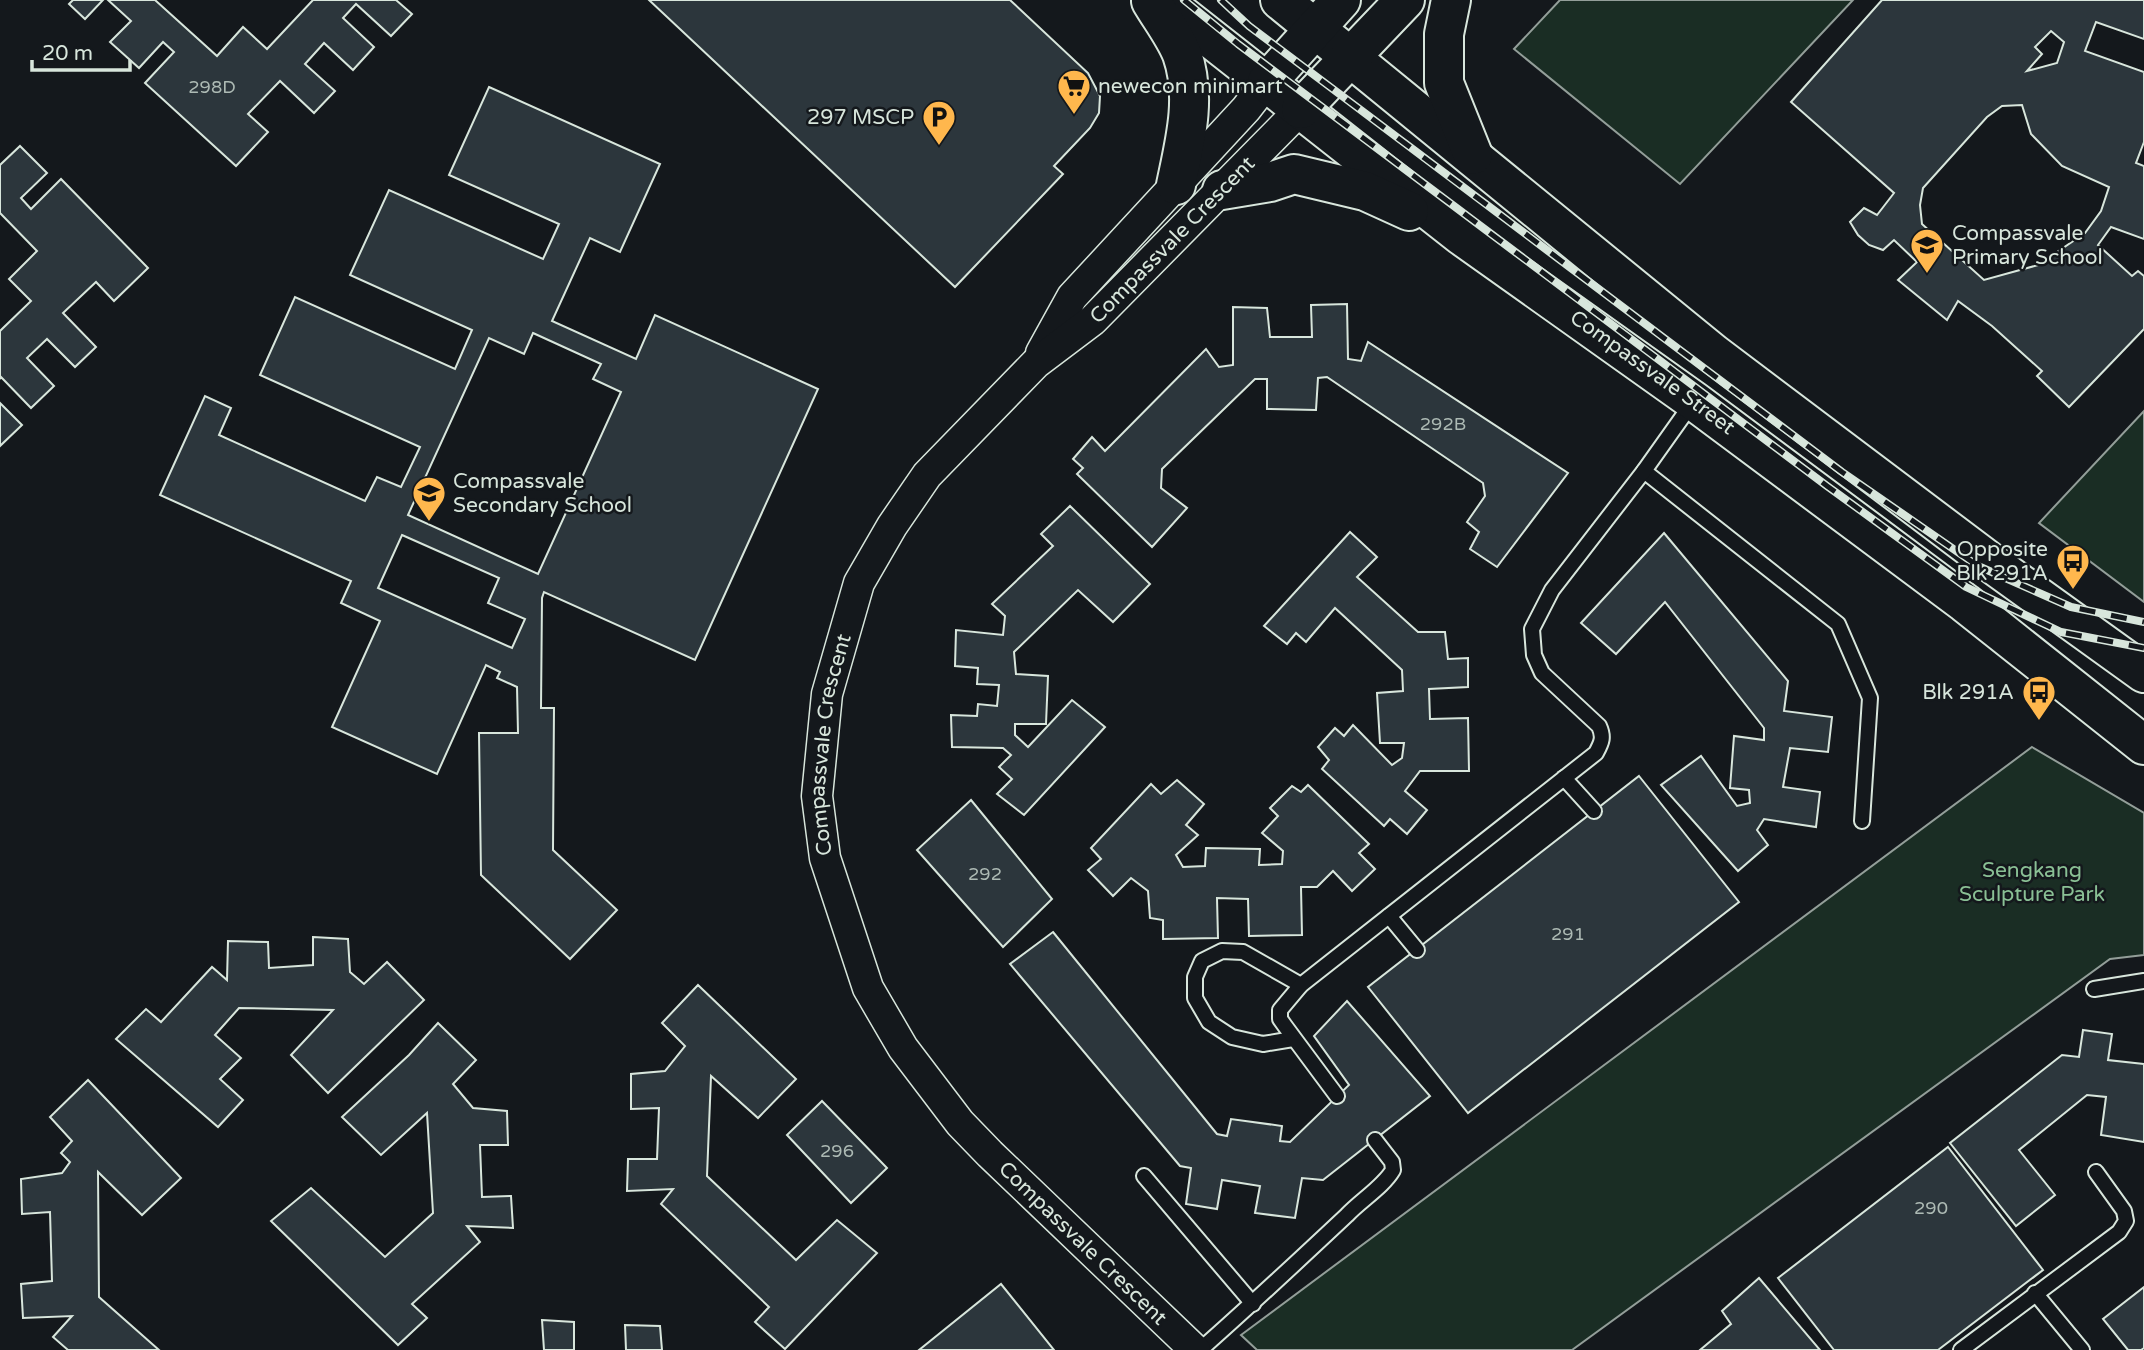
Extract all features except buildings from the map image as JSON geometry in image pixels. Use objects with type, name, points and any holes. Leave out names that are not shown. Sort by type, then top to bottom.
[{"type":"street","points":[[1150,0],[1182,54],[1188,93],[1190,116],[1177,185]]},
{"type":"street","name":"Compassvale Street","points":[[1163,0],[1462,236],[1694,401],[1965,603],[2144,745]]},
{"type":"street","points":[[1280,0],[1724,363],[1994,565],[2144,673]]},
{"type":"street","points":[[1267,82],[1341,0]]},
{"type":"street","points":[[1301,108],[1405,0]]},
{"type":"street","points":[[1451,0],[1444,34],[1444,83],[1475,160]]},
{"type":"street","name":"Compassvale Crescent","points":[[1035,363],[1072,297],[1246,109],[1267,82]]},
{"type":"street","name":"Compassvale Crescent","points":[[1198,1350],[990,1154],[960,1123],[903,1048],[868,988],[825,858],[817,796],[827,694],[859,583],[926,475],[1035,363],[1093,320],[1301,108]]},
{"type":"street","points":[[1222,190],[1270,182],[1294,174],[1365,191],[1462,236]]},
{"type":"lane","points":[[1337,1096],[1293,1039],[1280,1019],[1280,1010],[1301,985],[1596,753],[1603,733],[1599,726],[1542,673],[1534,655],[1532,629],[1552,590],[1694,401]]},
{"type":"lane","points":[[1644,471],[1838,624],[1870,698],[1862,821]]},
{"type":"lane","points":[[1564,778],[1594,811]]},
{"type":"lane","points":[[1389,916],[1417,950]]},
{"type":"lane","points":[[1293,1039],[1263,1044],[1232,1037],[1209,1022],[1195,998],[1195,977],[1202,961],[1222,951],[1243,952],[1301,985]]},
{"type":"lane","points":[[2094,989],[2144,981]]},
{"type":"lane","points":[[1198,1350],[1253,1304],[1366,1196],[1389,1178],[1393,1170],[1392,1162],[1375,1140]]},
{"type":"lane","points":[[1961,1350],[2119,1232],[2126,1221],[2124,1211],[2096,1172]]},
{"type":"lane","points":[[1144,1176],[1253,1304]]},
{"type":"lane","points":[[2035,1293],[2082,1350]]},
{"type":"green space","points":[[1560,0],[1853,0],[1680,184],[1514,49]]},
{"type":"green space","points":[[2144,411],[2144,602],[2039,523]]},
{"type":"green space","name":"Sengkang Sculpture Park","points":[[2032,747],[2144,813],[2144,955],[2110,959],[1572,1350],[1257,1350],[1241,1335]]},
{"type":"railway","points":[[1184,0],[1238,44],[1827,486],[1966,587],[2061,632],[2144,648]]},
{"type":"railway","points":[[1221,0],[1249,26],[1842,472],[1978,566],[2071,607],[2144,622]]},
{"type":"place","name":"newecon minimart","points":[[1074,116]]},
{"type":"place","name":"297 MSCP","points":[[939,147]]},
{"type":"place","name":"Compassvale Primary School","points":[[1927,275]]},
{"type":"place","name":"Compassvale Secondary School","points":[[429,523]]},
{"type":"place","name":"Opposite Blk 291A","points":[[2073,591]]},
{"type":"place","name":"Blk 291A","points":[[2039,722]]}]
